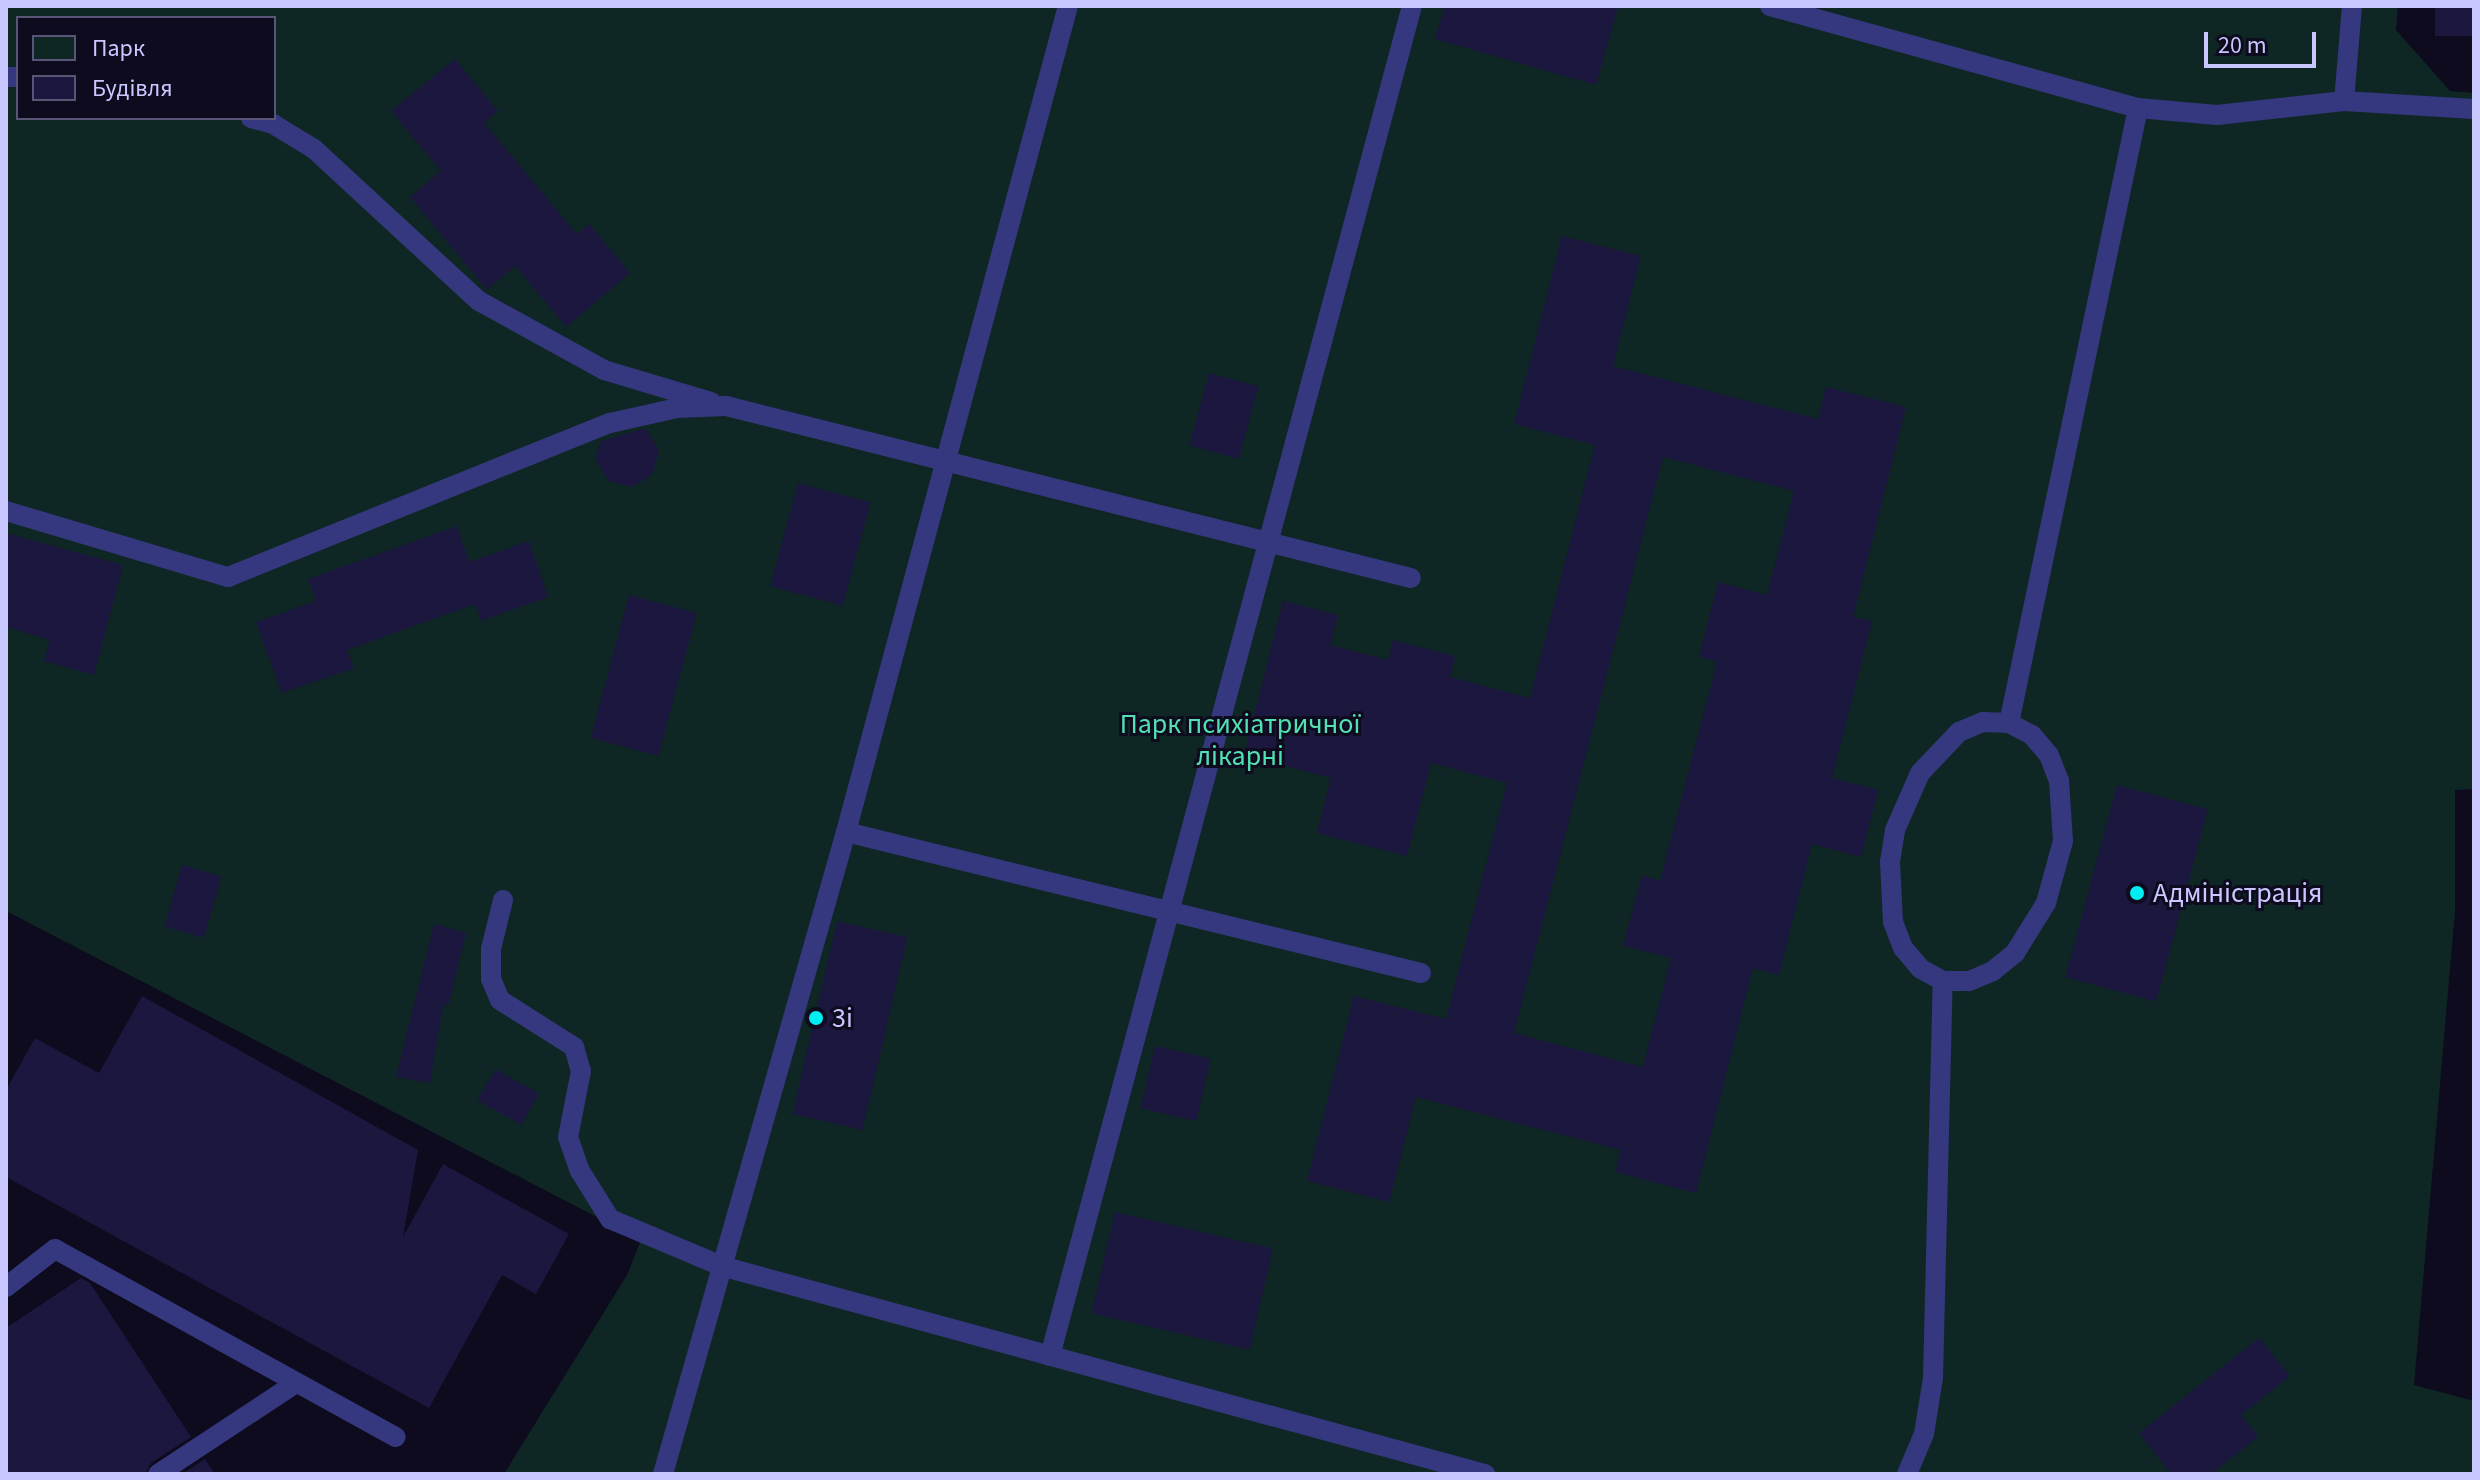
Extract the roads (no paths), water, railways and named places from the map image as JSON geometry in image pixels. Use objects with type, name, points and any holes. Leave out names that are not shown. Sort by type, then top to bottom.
[{"type":"lane","points":[[663,1474],[846,832],[1068,6]]},
{"type":"lane","points":[[1050,1356],[1173,912],[1412,6]]},
{"type":"lane","points":[[1770,6],[2138,108],[2217,115],[2344,101],[2474,109]]},
{"type":"lane","points":[[2344,101],[2352,6]]},
{"type":"lane","points":[[2009,723],[2138,108]]},
{"type":"lane","points":[[258,120],[273,124],[314,149],[479,301],[604,370],[726,406],[1269,539],[1411,578]]},
{"type":"lane","points":[[6,511],[228,577],[610,423],[677,408],[726,406]]},
{"type":"lane","points":[[1983,722],[2009,723],[2032,735],[2049,755],[2059,781],[2064,810],[2057,872],[2033,930],[2015,953],[1993,971],[1969,981],[1943,981],[1920,968],[1903,948],[1893,922],[1889,893],[1895,830],[1920,773],[1937,749],[1983,722]]},
{"type":"lane","points":[[846,832],[1421,973]]},
{"type":"lane","points":[[503,900],[491,949],[491,979],[500,1000],[574,1047],[581,1071],[568,1137],[580,1171],[610,1219],[721,1266],[1485,1474]]},
{"type":"lane","points":[[1907,1474],[1924,1434],[1933,1378],[1943,981]]},
{"type":"lane","points":[[6,1287],[55,1249],[396,1437]]},
{"type":"lane","points":[[158,1474],[296,1383]]},
{"type":"place","name":"Адміністрація","points":[[2137,893]]},
{"type":"place","name":"3і","points":[[816,1018]]},
{"type":"park label","name":"Парк психіатричної лікарні","points":[[1240,740]]}]
